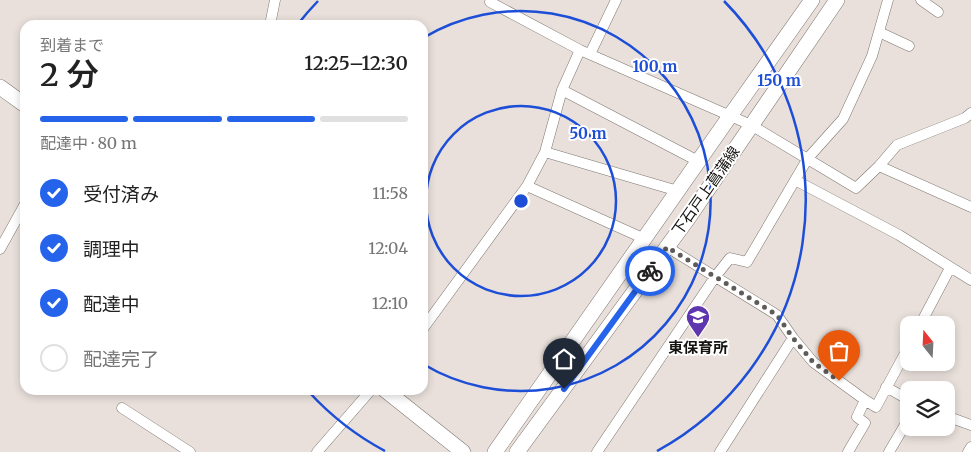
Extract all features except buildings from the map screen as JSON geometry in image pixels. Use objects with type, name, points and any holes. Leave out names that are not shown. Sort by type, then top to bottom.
[{"type":"main road","name":"下石戸上菖蒲線","points":[[496,452],[812,0]]},
{"type":"main road","name":"下石戸上菖蒲線","points":[[518,452],[667,247],[837,0]]},
{"type":"main road","points":[[0,87],[20,101]]},
{"type":"main road","points":[[391,395],[463,452]]},
{"type":"street","points":[[271,20],[275,0]]},
{"type":"street","points":[[491,0],[490,2],[585,52],[751,125],[856,188],[897,145],[965,118],[971,113]]},
{"type":"street","points":[[428,322],[527,186],[545,152],[562,90],[616,0]]},
{"type":"street","points":[[597,452],[715,277],[730,258],[747,262],[808,158],[843,119],[872,56],[888,0]]},
{"type":"street","points":[[920,0],[938,12]]},
{"type":"street","points":[[879,32],[909,46]]},
{"type":"street","points":[[562,90],[698,161]]},
{"type":"street","points":[[545,152],[678,191]]},
{"type":"street","points":[[879,166],[971,207]]},
{"type":"street","points":[[795,180],[900,235],[971,280]]},
{"type":"street","points":[[527,186],[644,239]]},
{"type":"street","points":[[0,248],[20,213]]},
{"type":"street","points":[[667,247],[777,315],[813,362],[876,407],[900,362]]},
{"type":"street","points":[[925,316],[950,268]]},
{"type":"street","points":[[720,452],[793,338]]},
{"type":"street","points":[[886,387],[900,395]]},
{"type":"street","points":[[317,452],[367,395]]},
{"type":"street","points":[[848,452],[865,423],[857,417],[865,400]]},
{"type":"street","points":[[122,408],[190,452]]},
{"type":"street","points":[[955,419],[971,425]]},
{"type":"street","points":[[889,452],[900,433]]},
{"type":"street","points":[[968,452],[971,447]]},
{"type":"way so far","points":[[650,271],[667,247],[777,315],[813,362],[839,381]]},
{"type":"place","name":"東保育所","points":[[698,338]]},
{"type":"route","points":[[564,389],[650,271]]}]
